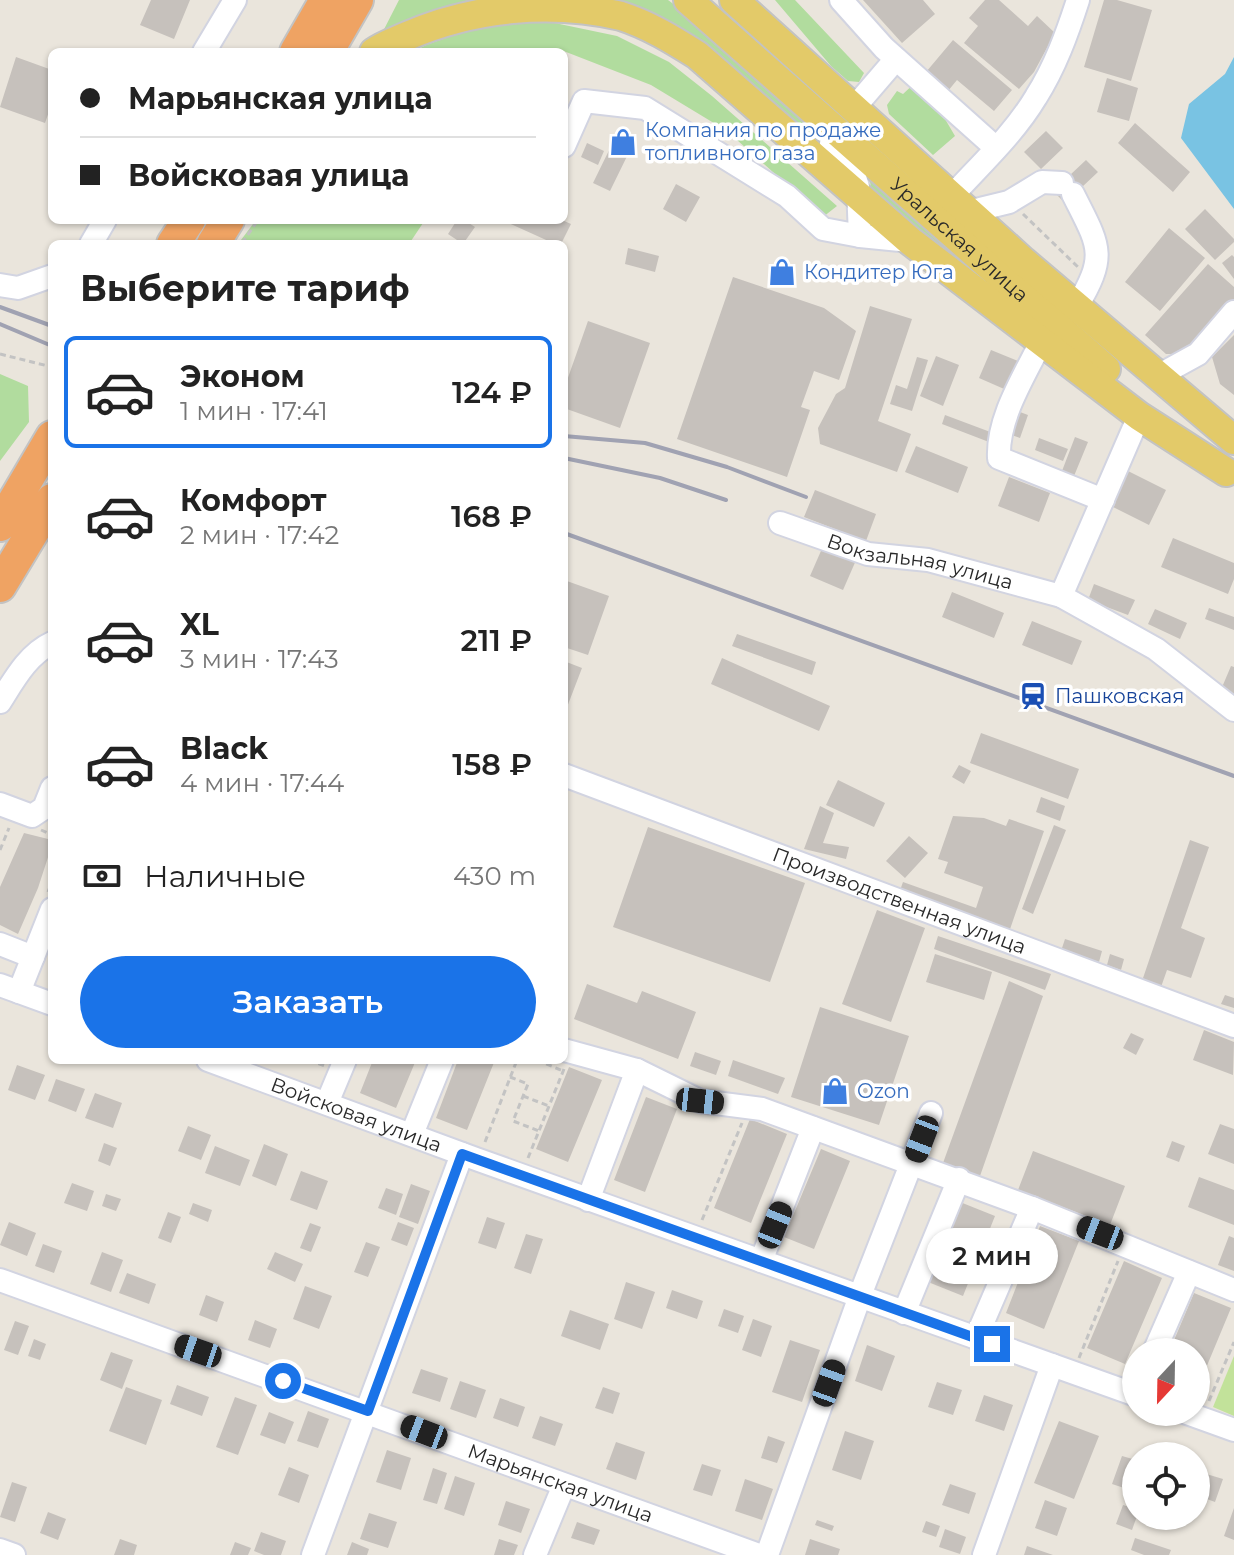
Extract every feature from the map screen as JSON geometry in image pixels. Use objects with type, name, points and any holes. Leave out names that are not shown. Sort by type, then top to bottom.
[{"type":"highway","points":[[298,48],[326,0]]},
{"type":"highway","points":[[329,48],[357,0]]},
{"type":"highway","points":[[0,525],[48,444]]},
{"type":"highway","points":[[0,586],[48,507]]},
{"type":"main road","name":"Уральская улица","points":[[688,0],[1068,337],[1230,475]]},
{"type":"main road","name":"Уральская улица","points":[[734,0],[959,204],[1234,440]]},
{"type":"main road","points":[[754,0],[791,51]]},
{"type":"main road","points":[[383,48],[453,18],[513,5],[562,7],[621,16],[658,32],[697,55],[910,241],[1139,416],[1230,475]]},
{"type":"main road","points":[[768,69],[765,58],[769,48],[773,45],[791,51]]},
{"type":"street","points":[[206,48],[235,0]]},
{"type":"street","points":[[841,0],[896,59],[996,148]]},
{"type":"street","points":[[959,204],[996,148],[1035,100],[1066,37],[1078,0]]},
{"type":"street","points":[[853,109],[896,59]]},
{"type":"street","points":[[768,69],[773,91],[850,161],[859,197],[860,236]]},
{"type":"street","points":[[568,137],[584,101],[645,108],[787,196],[823,229],[910,241]]},
{"type":"street","points":[[959,204],[1009,202],[1042,182],[1068,189],[1090,228],[1098,263],[1093,279],[1077,306]]},
{"type":"street","points":[[0,285],[18,288],[48,277]]},
{"type":"street","points":[[1158,376],[1198,354],[1234,312]]},
{"type":"street","points":[[1041,342],[1009,409],[998,445],[999,458],[1103,500]]},
{"type":"street","points":[[1061,596],[1139,416]]},
{"type":"street","name":"Вокзальная улица","points":[[780,523],[868,554],[928,560],[1061,596],[1156,649],[1234,710]]},
{"type":"street","points":[[0,702],[22,669],[40,648],[48,645]]},
{"type":"street","name":"Производственная улица","points":[[568,776],[1234,1026]]},
{"type":"street","points":[[2,812],[32,816],[44,808],[48,798]]},
{"type":"street","points":[[48,919],[33,957],[10,988],[48,1002]]},
{"type":"street","points":[[0,944],[33,957]]},
{"type":"street","points":[[568,1057],[637,1070],[700,1101],[749,1107],[813,1128],[959,1179],[1234,1290]]},
{"type":"street","name":"Войсковая улица","points":[[219,1064],[412,1134],[472,1152],[588,1200],[1122,1390]]},
{"type":"street","points":[[327,1103],[343,1064]]},
{"type":"street","points":[[412,1134],[440,1064]]},
{"type":"street","points":[[588,1200],[637,1070]]},
{"type":"street","points":[[767,1555],[860,1296],[931,1113]]},
{"type":"street","points":[[761,1261],[813,1128]]},
{"type":"street","points":[[313,1555],[472,1152]]},
{"type":"street","points":[[904,1313],[959,1179]]},
{"type":"street","points":[[976,1338],[1032,1208]]},
{"type":"street","points":[[1160,1338],[1189,1272]]},
{"type":"street","name":"Марьянская улица","points":[[0,1280],[759,1555]]},
{"type":"street","points":[[984,1555],[1052,1365]]},
{"type":"street","points":[[1210,1418],[1234,1430]]},
{"type":"street","points":[[535,1555],[564,1485]]},
{"type":"street","points":[[0,1550],[14,1555]]},
{"type":"path","points":[[1009,202],[1086,275]]},
{"type":"path","points":[[227,233],[248,224]]},
{"type":"path","points":[[0,354],[48,366]]},
{"type":"path","points":[[472,1152],[515,1064]]},
{"type":"path","points":[[525,1166],[564,1064]]},
{"type":"path","points":[[510,1077],[528,1084],[513,1121],[539,1131]]},
{"type":"path","points":[[523,1096],[549,1106]]},
{"type":"path","points":[[699,1227],[749,1107]]},
{"type":"path","points":[[1077,1361],[1125,1244]]},
{"type":"path","points":[[1210,1384],[1234,1342]]},
{"type":"green space","points":[[399,0],[468,0],[406,25],[377,43]]},
{"type":"green space","points":[[603,0],[668,0],[738,52],[1053,341]]},
{"type":"green space","points":[[775,0],[795,0],[864,73],[859,82],[848,81],[831,66]]},
{"type":"green space","points":[[496,20],[550,22],[617,36],[669,62],[837,206],[823,217],[727,131],[651,85],[568,53],[568,48],[420,48]]},
{"type":"green space","points":[[917,81],[947,108],[945,119],[955,136],[933,155],[889,114],[887,105],[897,91],[903,94]]},
{"type":"green space","points":[[253,224],[422,224],[412,240],[241,240]]},
{"type":"green space","points":[[0,374],[28,386],[29,422],[0,461]]},
{"type":"green space","points":[[1234,1356],[1234,1416],[1213,1407]]},
{"type":"water","points":[[1234,57],[1234,209],[1181,138],[1189,104],[1225,74]]},
{"type":"building","points":[[151,0],[190,0],[174,39],[140,25]]},
{"type":"building","points":[[863,0],[923,0],[935,14],[902,43]]},
{"type":"building","points":[[985,0],[999,0],[1028,26],[1037,16],[1055,33],[1034,72],[1019,89],[964,43],[978,26],[969,18]]},
{"type":"building","points":[[1104,0],[1117,0],[1152,10],[1131,81],[1084,67]]},
{"type":"building","points":[[953,40],[1012,90],[994,111],[957,80],[943,97],[921,78]]},
{"type":"building","points":[[16,57],[48,69],[48,114],[45,123],[0,107]]},
{"type":"building","points":[[1107,78],[1138,88],[1129,121],[1097,112]]},
{"type":"building","points":[[1135,123],[1190,172],[1173,192],[1118,143]]},
{"type":"building","points":[[1046,131],[1063,148],[1041,169],[1024,152]]},
{"type":"building","points":[[617,134],[634,142],[610,191],[593,183]]},
{"type":"building","points":[[587,143],[604,151],[598,165],[581,157]]},
{"type":"building","points":[[1086,160],[1098,172],[1065,203],[1053,191]]},
{"type":"building","points":[[676,184],[700,197],[686,222],[663,209]]},
{"type":"building","points":[[1205,209],[1234,239],[1215,260],[1185,229]]},
{"type":"building","points":[[454,224],[475,227],[466,240],[457,240],[448,234]]},
{"type":"building","points":[[511,224],[571,224],[563,240],[546,240]]},
{"type":"building","points":[[1169,228],[1205,258],[1160,311],[1125,282]]},
{"type":"building","points":[[628,248],[659,256],[655,272],[625,264]]},
{"type":"building","points":[[1232,255],[1234,257],[1234,279],[1222,263]]},
{"type":"building","points":[[1208,264],[1234,287],[1234,300],[1191,347],[1179,354],[1166,354],[1145,335]]},
{"type":"building","points":[[776,266],[792,268],[791,279],[775,277]]},
{"type":"building","points":[[733,277],[824,308],[856,331],[839,380],[814,371],[801,407],[810,410],[787,477],[677,439]]},
{"type":"building","points":[[870,306],[912,319],[878,421],[911,434],[897,472],[820,444],[818,428],[836,394],[845,388]]},
{"type":"building","points":[[588,321],[650,343],[620,428],[568,409],[568,378]]},
{"type":"building","points":[[1234,335],[1234,395],[1220,384],[1212,357]]},
{"type":"building","points":[[991,350],[1023,363],[1011,392],[979,378]]},
{"type":"building","points":[[936,356],[959,365],[943,406],[920,396]]},
{"type":"building","points":[[917,357],[928,360],[912,411],[890,404],[896,385],[907,389]]},
{"type":"building","points":[[1015,410],[1028,415],[1020,438],[1006,433]]},
{"type":"building","points":[[945,415],[993,433],[989,442],[942,424]]},
{"type":"building","points":[[1075,437],[1088,442],[1074,476],[1062,471]]},
{"type":"building","points":[[1039,438],[1068,449],[1063,461],[1035,450]]},
{"type":"building","points":[[916,446],[968,467],[958,493],[905,472]]},
{"type":"building","points":[[1126,470],[1166,490],[1149,525],[1109,505]]},
{"type":"building","points":[[1009,477],[1050,493],[1039,522],[998,506]]},
{"type":"building","points":[[815,490],[876,514],[866,541],[804,517]]},
{"type":"building","points":[[1173,538],[1234,563],[1234,579],[1228,594],[1161,567]]},
{"type":"building","points":[[824,544],[857,558],[843,590],[810,576]]},
{"type":"building","points":[[568,581],[609,596],[588,655],[568,648]]},
{"type":"building","points":[[1094,584],[1135,600],[1128,615],[1088,600]]},
{"type":"building","points":[[952,592],[1004,613],[994,638],[942,617]]},
{"type":"building","points":[[1209,608],[1234,617],[1234,630],[1205,619]]},
{"type":"building","points":[[1155,609],[1187,623],[1180,639],[1148,624]]},
{"type":"building","name":"Пашковская","points":[[1032,621],[1082,641],[1072,665],[1022,645]]},
{"type":"building","points":[[737,634],[816,662],[812,675],[732,646]]},
{"type":"building","points":[[722,658],[830,706],[819,731],[711,684]]},
{"type":"building","points":[[568,663],[582,668],[568,705]]},
{"type":"building","points":[[1231,666],[1234,667],[1234,697],[1220,692]]},
{"type":"building","points":[[981,733],[1079,769],[1068,799],[970,763]]},
{"type":"building","points":[[959,765],[971,771],[964,784],[952,777]]},
{"type":"building","points":[[838,780],[885,803],[874,827],[826,805]]},
{"type":"building","points":[[1041,797],[1065,806],[1060,821],[1036,812]]},
{"type":"building","points":[[820,806],[834,813],[823,843],[849,847],[846,859],[804,849]]},
{"type":"building","points":[[953,816],[984,818],[1006,826],[1009,819],[1044,831],[1008,935],[898,896],[903,882],[976,908],[983,887],[944,873],[948,862],[938,859]]},
{"type":"building","points":[[1054,825],[1066,830],[1033,914],[1022,909]]},
{"type":"building","points":[[648,827],[805,883],[770,982],[613,927]]},
{"type":"building","points":[[24,833],[48,839],[48,857],[18,934],[0,925],[0,887]]},
{"type":"building","points":[[909,836],[928,853],[905,878],[886,861]]},
{"type":"building","points":[[1190,840],[1209,847],[1181,928],[1205,938],[1191,978],[1167,970],[1161,987],[1142,981]]},
{"type":"building","points":[[877,910],[925,928],[891,1022],[842,1004]]},
{"type":"building","points":[[938,936],[1051,974],[1045,990],[934,949]]},
{"type":"building","points":[[1065,939],[1102,951],[1099,962],[1061,951]]},
{"type":"building","points":[[935,954],[992,972],[984,1000],[926,982]]},
{"type":"building","points":[[1110,954],[1124,959],[1121,970],[1107,965]]},
{"type":"building","points":[[1009,981],[1043,996],[980,1176],[943,1163]]},
{"type":"building","points":[[587,984],[637,1003],[642,991],[696,1012],[678,1059],[574,1019]]},
{"type":"building","points":[[1225,995],[1234,998],[1234,1008],[1221,1004]]},
{"type":"building","points":[[820,1007],[909,1036],[879,1125],[791,1097]]},
{"type":"building","points":[[1204,1030],[1234,1042],[1233,1075],[1193,1060]]},
{"type":"building","points":[[1131,1033],[1144,1039],[1136,1055],[1123,1048]]},
{"type":"building","points":[[695,1052],[721,1061],[716,1075],[690,1066]]},
{"type":"building","points":[[733,1060],[785,1078],[778,1094],[728,1076]]},
{"type":"building","points":[[371,1064],[414,1064],[396,1108],[360,1093]]},
{"type":"building","points":[[456,1064],[493,1064],[467,1130],[436,1118]]},
{"type":"building","points":[[17,1065],[45,1075],[35,1100],[8,1090]]},
{"type":"building","points":[[569,1067],[602,1080],[568,1162],[536,1149]]},
{"type":"building","points":[[56,1079],[85,1089],[76,1112],[48,1101]]},
{"type":"building","points":[[95,1093],[122,1103],[113,1128],[85,1118]]},
{"type":"building","points":[[646,1097],[677,1109],[645,1192],[614,1180]]},
{"type":"building","points":[[750,1119],[787,1134],[751,1223],[714,1208]]},
{"type":"building","points":[[1220,1124],[1234,1129],[1234,1164],[1208,1154]]},
{"type":"building","points":[[188,1126],[211,1135],[201,1160],[178,1151]]},
{"type":"building","points":[[1172,1141],[1185,1146],[1179,1162],[1166,1157]]},
{"type":"building","points":[[104,1143],[117,1148],[110,1166],[98,1161]]},
{"type":"building","points":[[264,1144],[288,1154],[276,1186],[252,1176]]},
{"type":"building","points":[[215,1146],[250,1160],[240,1186],[205,1173]]},
{"type":"building","points":[[821,1149],[850,1161],[814,1249],[784,1237]]},
{"type":"building","points":[[1033,1151],[1125,1186],[1110,1225],[1018,1190]]},
{"type":"building","points":[[301,1171],[328,1181],[317,1210],[290,1200]]},
{"type":"building","points":[[1199,1177],[1234,1190],[1234,1225],[1188,1207]]},
{"type":"building","points":[[72,1183],[94,1191],[87,1211],[64,1203]]},
{"type":"building","points":[[411,1184],[430,1191],[418,1224],[399,1217]]},
{"type":"building","points":[[386,1188],[403,1194],[396,1215],[378,1208]]},
{"type":"building","points":[[106,1194],[121,1199],[116,1211],[102,1206]]},
{"type":"building","points":[[955,1200],[995,1216],[963,1296],[923,1280]]},
{"type":"building","points":[[193,1203],[212,1210],[208,1222],[189,1214]]},
{"type":"building","points":[[168,1212],[181,1217],[171,1243],[158,1238]]},
{"type":"building","points":[[487,1217],[505,1223],[496,1249],[478,1243]]},
{"type":"building","points":[[9,1222],[36,1233],[27,1256],[0,1245]]},
{"type":"building","points":[[398,1222],[414,1228],[407,1246],[391,1240]]},
{"type":"building","points":[[310,1223],[321,1227],[311,1252],[300,1248]]},
{"type":"building","points":[[1040,1226],[1079,1241],[1044,1329],[1006,1313]]},
{"type":"building","points":[[526,1234],[543,1239],[531,1274],[514,1268]]},
{"type":"building","points":[[1229,1236],[1234,1238],[1234,1271],[1218,1265]]},
{"type":"building","points":[[366,1242],[380,1247],[368,1277],[354,1272]]},
{"type":"building","points":[[43,1244],[62,1251],[54,1273],[35,1266]]},
{"type":"building","points":[[102,1252],[123,1260],[111,1292],[90,1284]]},
{"type":"building","points":[[275,1252],[303,1264],[295,1282],[267,1269]]},
{"type":"building","points":[[1124,1261],[1162,1278],[1136,1338],[1122,1338],[1122,1363],[1087,1348]]},
{"type":"building","points":[[127,1273],[156,1284],[149,1304],[119,1293]]},
{"type":"building","points":[[626,1282],[655,1292],[642,1329],[614,1319]]},
{"type":"building","points":[[305,1286],[332,1296],[319,1329],[293,1319]]},
{"type":"building","points":[[672,1290],[703,1301],[697,1319],[666,1308]]},
{"type":"building","points":[[1194,1293],[1231,1308],[1210,1358],[1210,1338],[1175,1338]]},
{"type":"building","points":[[206,1295],[224,1302],[217,1322],[199,1315]]},
{"type":"building","points":[[724,1309],[744,1316],[738,1333],[718,1326]]},
{"type":"building","points":[[570,1310],[609,1324],[600,1350],[561,1336]]},
{"type":"building","points":[[753,1319],[772,1326],[761,1357],[742,1350]]},
{"type":"building","points":[[255,1320],[277,1329],[270,1348],[248,1340]]},
{"type":"building","points":[[15,1321],[29,1326],[18,1355],[4,1350]]},
{"type":"building","points":[[34,1339],[46,1344],[40,1360],[28,1356]]},
{"type":"building","points":[[790,1340],[820,1350],[802,1402],[772,1392]]},
{"type":"building","points":[[867,1345],[895,1356],[882,1391],[855,1381]]},
{"type":"building","points":[[111,1352],[133,1360],[122,1389],[100,1380]]},
{"type":"building","points":[[421,1369],[448,1378],[440,1402],[412,1393]]},
{"type":"building","points":[[460,1381],[486,1390],[476,1418],[450,1409]]},
{"type":"building","points":[[937,1382],[962,1390],[953,1415],[928,1407]]},
{"type":"building","points":[[177,1385],[209,1397],[202,1416],[170,1404]]},
{"type":"building","points":[[126,1387],[162,1400],[146,1445],[109,1431]]},
{"type":"building","points":[[603,1387],[620,1393],[613,1414],[595,1408]]},
{"type":"building","points":[[984,1395],[1013,1405],[1004,1431],[975,1421]]},
{"type":"building","points":[[235,1397],[257,1405],[238,1455],[216,1447]]},
{"type":"building","points":[[500,1398],[525,1407],[518,1427],[493,1418]]},
{"type":"building","points":[[308,1411],[329,1419],[318,1448],[297,1441]]},
{"type":"building","points":[[269,1412],[294,1422],[285,1444],[260,1435]]},
{"type":"building","points":[[540,1416],[563,1424],[555,1446],[532,1438]]},
{"type":"building","points":[[1059,1421],[1099,1436],[1074,1499],[1034,1483]]},
{"type":"building","points":[[845,1431],[874,1441],[861,1480],[832,1470]]},
{"type":"building","points":[[768,1436],[785,1442],[777,1463],[761,1458]]},
{"type":"building","points":[[616,1442],[645,1452],[636,1480],[606,1469]]},
{"type":"building","points":[[387,1450],[411,1458],[401,1490],[376,1482]]},
{"type":"building","points":[[1122,1456],[1122,1487],[1112,1484]]},
{"type":"building","points":[[702,1464],[721,1470],[712,1496],[693,1490]]},
{"type":"building","points":[[289,1467],[309,1475],[299,1503],[278,1495]]},
{"type":"building","points":[[433,1468],[447,1473],[437,1504],[423,1500]]},
{"type":"building","points":[[1210,1475],[1223,1479],[1215,1502],[1210,1500]]},
{"type":"building","points":[[455,1476],[475,1483],[464,1516],[444,1509]]},
{"type":"building","points":[[745,1479],[773,1489],[762,1520],[735,1511]]},
{"type":"building","points":[[12,1482],[27,1487],[15,1522],[0,1517]]},
{"type":"building","points":[[950,1484],[976,1493],[969,1514],[942,1505]]},
{"type":"building","points":[[1045,1500],[1067,1508],[1057,1536],[1035,1528]]},
{"type":"building","points":[[506,1501],[530,1509],[521,1533],[498,1525]]},
{"type":"building","points":[[1122,1508],[1122,1526],[1116,1524]]},
{"type":"building","points":[[1234,1508],[1234,1540],[1224,1536]]},
{"type":"building","points":[[48,1512],[66,1519],[58,1540],[40,1533]]},
{"type":"building","points":[[369,1513],[397,1522],[388,1548],[360,1539]]},
{"type":"building","points":[[817,1520],[834,1526],[832,1531],[815,1525]]},
{"type":"building","points":[[926,1521],[940,1526],[936,1537],[922,1532]]},
{"type":"building","points":[[577,1522],[600,1530],[594,1545],[571,1538]]},
{"type":"building","points":[[945,1529],[966,1537],[960,1554],[939,1547]]},
{"type":"building","points":[[261,1532],[286,1541],[281,1555],[264,1555],[254,1551]]},
{"type":"building","points":[[1135,1538],[1171,1550],[1169,1555],[1144,1555],[1131,1550]]},
{"type":"building","points":[[120,1539],[137,1545],[134,1555],[114,1555]]},
{"type":"building","points":[[499,1539],[518,1545],[514,1555],[494,1555]]},
{"type":"building","points":[[810,1539],[840,1549],[838,1555],[805,1555]]},
{"type":"building","points":[[235,1542],[251,1548],[248,1555],[230,1555]]},
{"type":"building","points":[[352,1542],[369,1549],[367,1555],[347,1555]]},
{"type":"building","points":[[1027,1546],[1053,1555],[1024,1555]]},
{"type":"railway","points":[[0,307],[48,325]]},
{"type":"railway","points":[[0,324],[48,344]]},
{"type":"railway","points":[[568,436],[645,443],[727,467],[806,497]]},
{"type":"railway","points":[[568,459],[660,478],[726,500]]},
{"type":"railway","points":[[568,534],[1234,776]]},
{"type":"place","name":"Компания по продаже топливного газа","points":[[623,142]]},
{"type":"place","name":"Кондитер Юга","points":[[782,272]]},
{"type":"place","name":"Пашковская","points":[[1033,696]]},
{"type":"place","name":"Ozon","points":[[835,1091]]},
{"type":"route","points":[[283,1381],[368,1411],[462,1154],[992,1344]]}]
